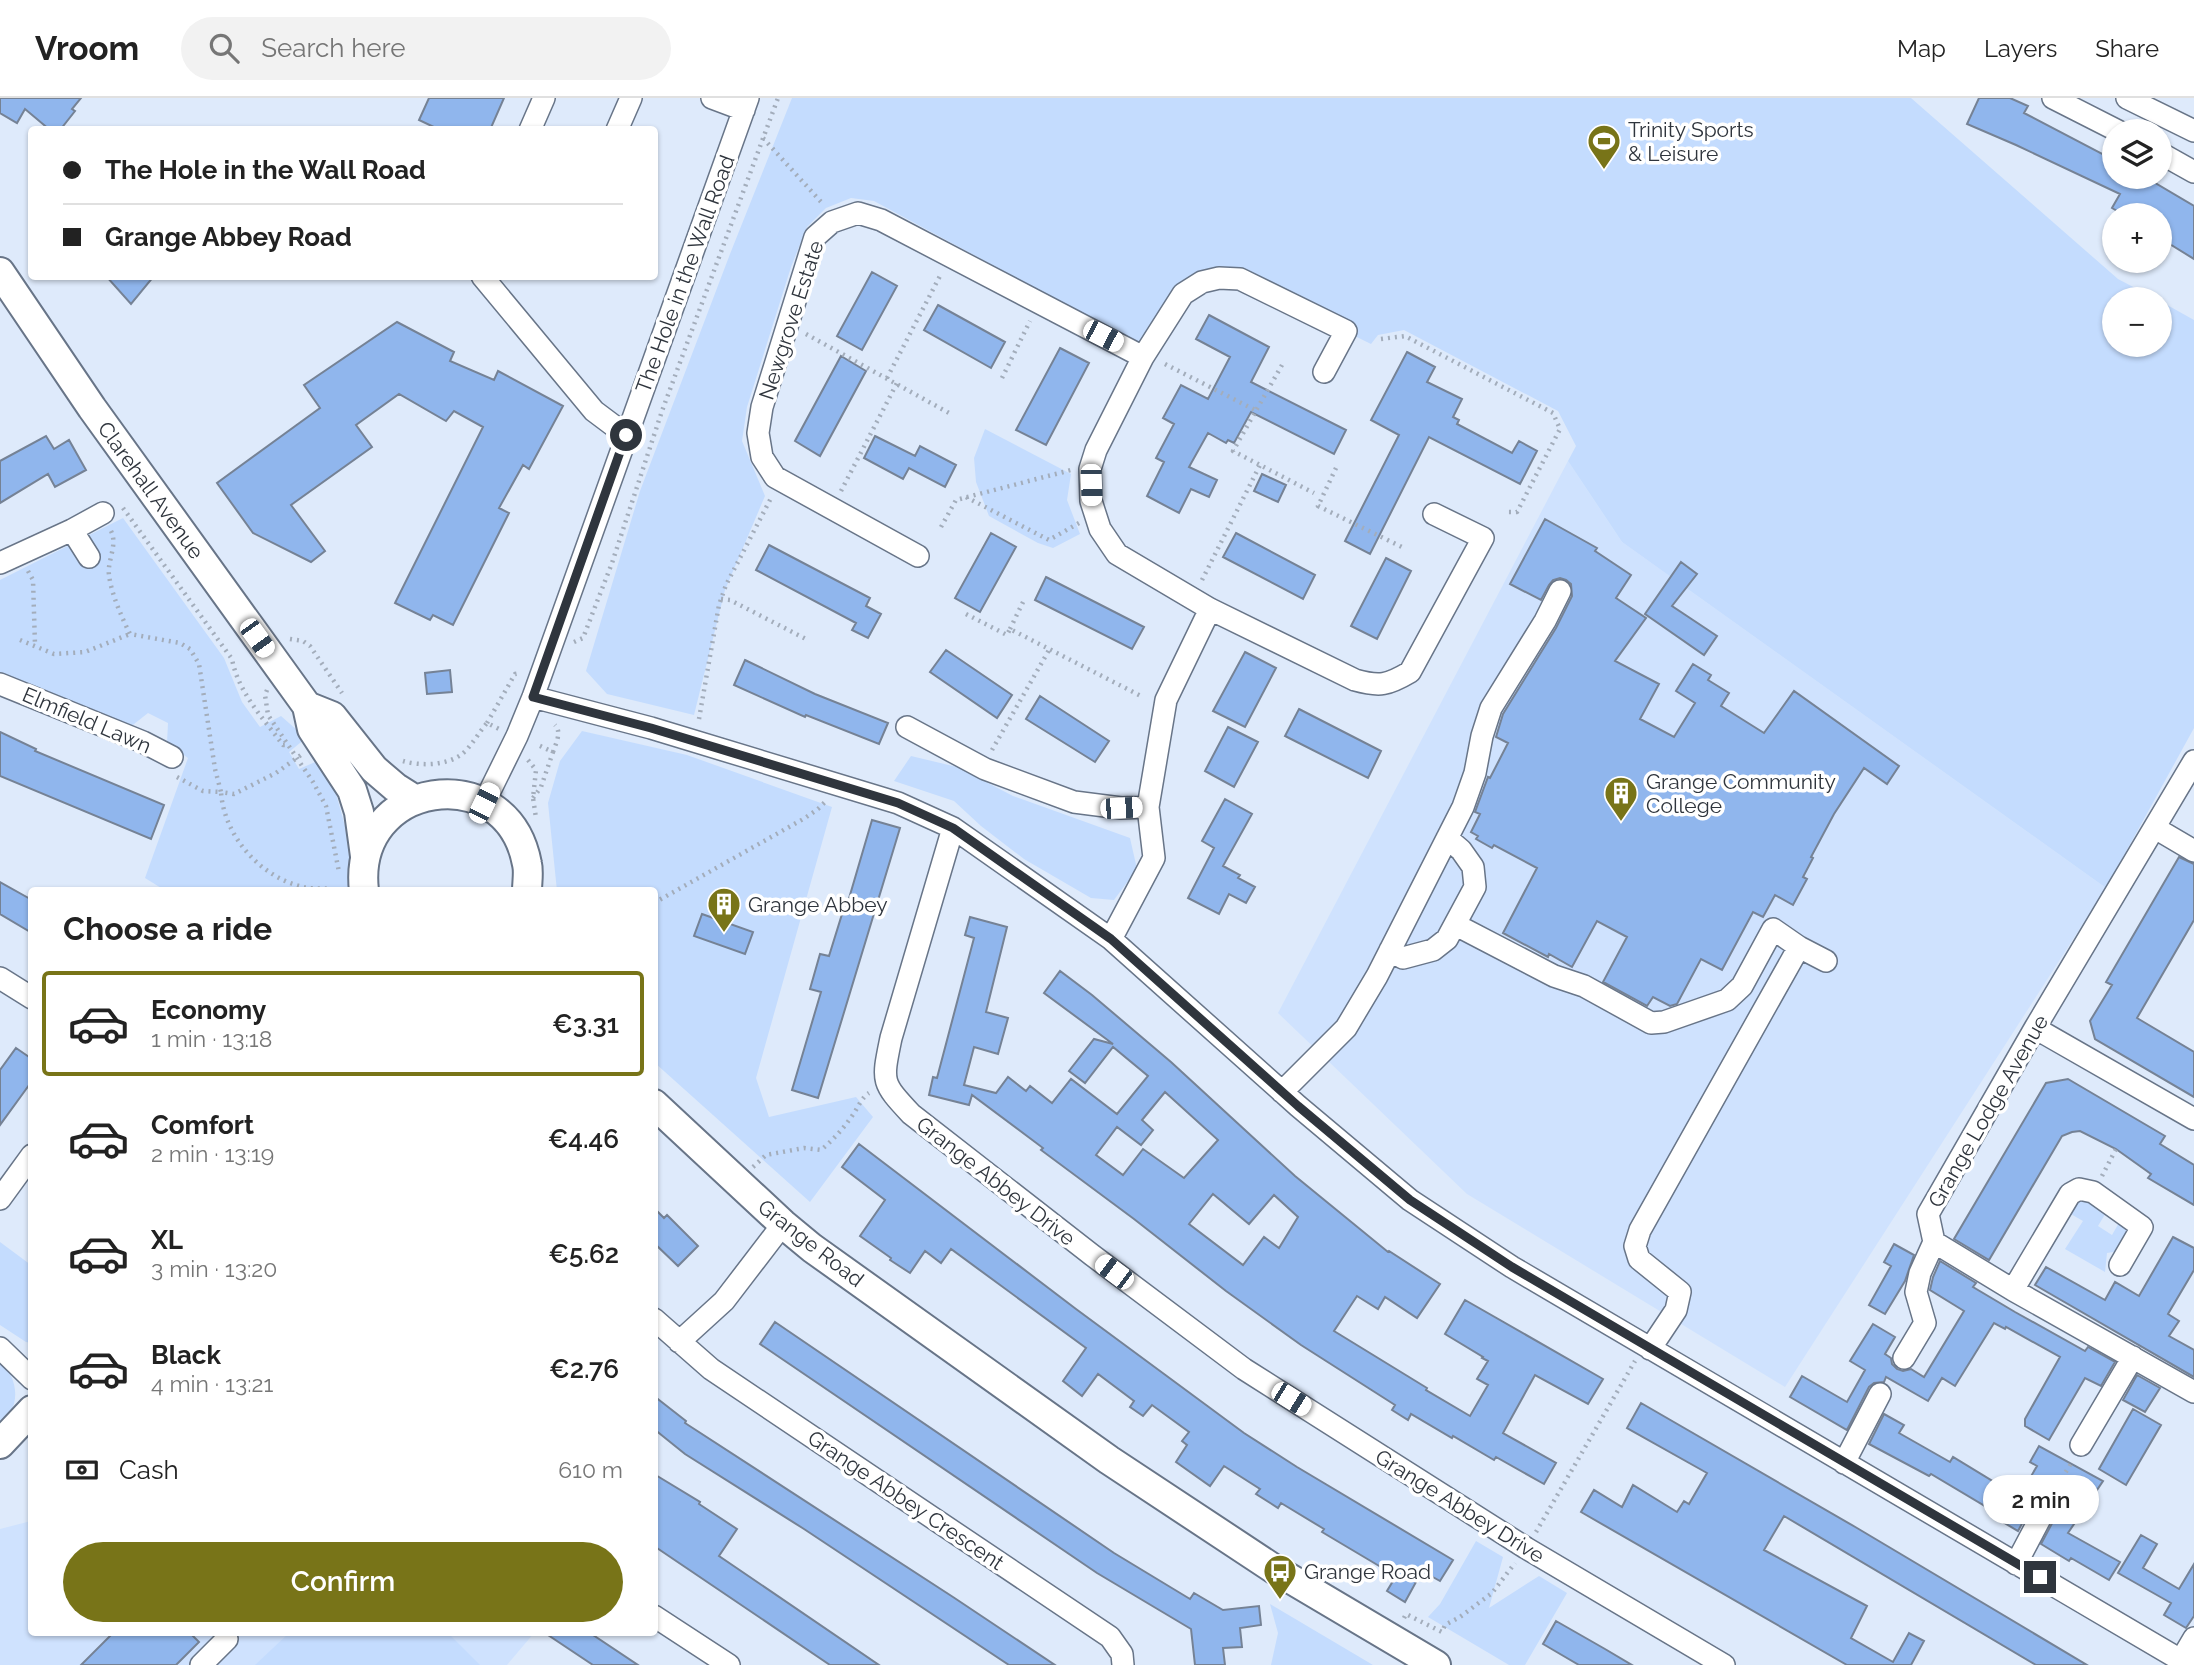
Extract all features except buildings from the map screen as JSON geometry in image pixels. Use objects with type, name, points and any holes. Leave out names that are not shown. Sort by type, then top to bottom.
[{"type":"main road","name":"Clarehall Avenue","points":[[0,272],[92,408],[307,706],[312,729],[352,790],[359,812],[365,856]]},
{"type":"main road","name":"Clarehall Avenue","points":[[307,706],[332,716],[374,769],[414,799]]},
{"type":"main road","points":[[352,885],[363,864],[370,840],[384,819],[414,799],[432,793],[459,793],[484,803],[506,818],[520,841],[528,866],[527,887]]},
{"type":"main road","name":"Grange Road","points":[[658,1108],[812,1248],[1109,1460],[1273,1569],[1436,1665]]},
{"type":"main road","points":[[0,1444],[28,1414]]},
{"type":"street","points":[[532,126],[544,98]]},
{"type":"street","points":[[619,126],[631,98]]},
{"type":"street","points":[[712,98],[746,104]]},
{"type":"street","points":[[2053,98],[2102,123]]},
{"type":"street","points":[[2127,98],[2194,131]]},
{"type":"street","name":"The Hole in the Wall Road","points":[[484,803],[533,697],[746,104]]},
{"type":"street","points":[[2172,160],[2194,172]]},
{"type":"street","name":"Newgrove Estate","points":[[918,556],[775,477],[762,457],[758,433],[762,407],[815,237],[832,222],[858,213],[881,219],[1143,356]]},
{"type":"street","points":[[1324,372],[1346,331],[1240,279],[1219,278],[1202,282],[1184,294],[1143,356],[1096,450],[1090,469],[1091,501],[1100,529],[1117,554],[1201,604],[1355,680],[1373,685],[1391,683],[1410,672],[1483,538],[1434,514]]},
{"type":"street","points":[[485,280],[594,411],[626,435]]},
{"type":"street","points":[[9,559],[103,513]]},
{"type":"street","points":[[72,530],[89,557]]},
{"type":"street","points":[[1282,1092],[1346,1028],[1390,950],[1463,807],[1475,773],[1490,708],[1545,621],[1560,592]]},
{"type":"street","points":[[1111,939],[1154,858],[1148,807],[1166,700],[1201,604]]},
{"type":"street","name":"Elmfield Lawn","points":[[0,684],[149,734],[173,757]]},
{"type":"street","points":[[533,697],[651,728],[835,783],[898,803],[953,828],[1111,939],[1282,1092],[1410,1200],[1512,1267],[2185,1662],[2194,1637]]},
{"type":"street","points":[[907,727],[985,769],[1074,802],[1121,808],[1148,807]]},
{"type":"street","name":"Grange Lodge Avenue","points":[[1934,1242],[1928,1214],[2194,761]]},
{"type":"street","points":[[886,1083],[885,1066],[891,1038],[953,828]]},
{"type":"street","points":[[2155,828],[2194,851]]},
{"type":"street","points":[[1390,950],[1403,958],[1433,950],[1447,939],[1456,925],[1475,887],[1474,867],[1447,838]]},
{"type":"street","points":[[1456,925],[1553,976],[1584,986],[1651,1023],[1664,1022],[1727,1000],[1742,986],[1773,929],[1826,961]]},
{"type":"street","points":[[1647,1347],[1676,1310],[1679,1292],[1639,1259],[1635,1246],[1640,1230],[1799,947]]},
{"type":"street","points":[[0,978],[28,996]]},
{"type":"street","points":[[2035,1028],[2194,1119]]},
{"type":"street","name":"Grange Abbey Drive","points":[[886,1083],[889,1091],[911,1114],[1244,1369],[1526,1548],[1724,1665]]},
{"type":"street","points":[[0,1199],[28,1160]]},
{"type":"street","points":[[2013,1290],[2070,1194],[2079,1189],[2093,1192],[2142,1227],[2120,1265]]},
{"type":"street","points":[[679,1342],[724,1301],[783,1224]]},
{"type":"street","points":[[1904,1358],[1925,1323],[1916,1292],[1920,1273],[1934,1242],[2194,1392]]},
{"type":"street","name":"Grange Abbey Crescent","points":[[658,1323],[711,1369],[1110,1637],[1122,1654],[1123,1665]]},
{"type":"street","points":[[0,1348],[28,1375]]},
{"type":"street","points":[[2081,1446],[2133,1357]]},
{"type":"street","points":[[1844,1463],[1880,1394]]},
{"type":"street","points":[[2016,1564],[2053,1494]]},
{"type":"street","points":[[658,1619],[729,1665]]},
{"type":"street","points":[[201,1665],[227,1639]]},
{"type":"path","name":"The Hole in the Wall Road","points":[[583,638],[612,563],[662,411],[778,98]]},
{"type":"path","points":[[763,138],[838,220]]},
{"type":"path","points":[[887,377],[941,274]]},
{"type":"path","points":[[1002,378],[1030,320]]},
{"type":"path","points":[[806,334],[949,413]]},
{"type":"path","points":[[1381,339],[1405,336],[1553,413],[1560,429],[1517,512],[1505,512]]},
{"type":"path","points":[[1165,364],[1255,411]]},
{"type":"path","points":[[1282,365],[1233,451],[1314,493]]},
{"type":"path","points":[[841,491],[897,383]]},
{"type":"path","points":[[1201,604],[1260,465]]},
{"type":"path","points":[[1336,468],[1318,506],[1406,549]]},
{"type":"path","points":[[942,527],[957,500],[1075,469]]},
{"type":"path","points":[[965,497],[1049,540],[1079,523]]},
{"type":"path","points":[[699,719],[721,599],[771,498]]},
{"type":"path","points":[[130,634],[109,575],[114,537],[103,513],[117,499],[232,659],[235,675],[250,702],[283,745],[287,744]]},
{"type":"path","points":[[9,559],[33,580],[35,645]]},
{"type":"path","points":[[721,599],[730,600],[806,639]]},
{"type":"path","points":[[966,614],[1007,635],[1024,600]]},
{"type":"path","points":[[1010,629],[1141,696]]},
{"type":"path","points":[[20,640],[54,654],[85,652],[130,634],[180,643],[190,649],[199,664],[222,806],[234,832],[250,857],[277,877],[303,887]]},
{"type":"path","points":[[257,638],[303,641],[310,646],[347,699]]},
{"type":"path","points":[[991,751],[1049,650]]},
{"type":"path","points":[[277,665],[265,695],[268,715],[326,806],[337,857],[352,885]]},
{"type":"path","points":[[394,758],[414,764],[432,764],[462,754],[489,724],[492,715]]},
{"type":"path","points":[[514,743],[537,770],[533,797],[541,787],[550,751],[558,736],[556,726]]},
{"type":"path","points":[[173,757],[175,775],[203,791],[234,794],[276,773],[297,758]]},
{"type":"path","points":[[658,901],[818,809],[829,798],[835,783]]},
{"type":"path","points":[[737,1182],[766,1155],[804,1148],[821,1150],[833,1140],[864,1096],[886,1083]]},
{"type":"path","points":[[2093,1192],[2116,1149]]},
{"type":"path","points":[[1391,1638],[1406,1614],[1442,1632],[1445,1625],[1492,1593],[1526,1548],[1647,1347]]},
{"type":"path","points":[[2053,1494],[2081,1446]]},
{"type":"shaded area","points":[[792,98],[1911,98],[2102,265],[2102,273],[2111,273],[2133,287],[2102,287],[2102,357],[2172,357],[2172,308],[2194,320],[2194,728],[2106,888],[1622,542],[1568,461],[1576,446],[1558,411],[1404,330],[1378,335],[1371,344],[1247,283],[1177,292],[1140,345],[874,201],[851,198],[826,208],[807,227],[791,267],[747,407],[742,441],[765,496],[725,590],[694,715],[607,694],[586,671],[640,491]]},
{"type":"shaded area","points":[[985,429],[1071,474],[1067,500],[1080,534],[1053,548],[1038,543],[989,516],[976,482],[974,458]]},
{"type":"shaded area","name":"Grange Community College","points":[[1568,461],[1622,542],[2106,888],[1785,1387],[1467,1194],[1278,1013]]},
{"type":"shaded area","points":[[123,518],[224,658],[242,702],[260,727],[281,716],[306,738],[289,752],[299,769],[320,760],[333,783],[345,826],[353,887],[160,887],[145,878],[188,758],[167,743],[168,723],[148,713],[129,728],[0,673],[0,580]]},
{"type":"shaded area","points":[[582,731],[687,755],[832,807],[756,1078],[769,1117],[856,1097],[873,1117],[810,1202],[658,1066],[658,887],[557,887],[548,803],[560,761]]},
{"type":"shaded area","points":[[911,756],[957,767],[1013,796],[1130,838],[1137,869],[1114,900],[1091,898],[1024,859],[954,801],[894,781]]},
{"type":"shaded area","points":[[2087,1198],[2107,1211],[2098,1226],[2112,1235],[2120,1221],[2126,1229],[2127,1241],[2119,1251],[2107,1253],[2105,1272],[2065,1249],[2083,1221],[2069,1213],[2076,1202]]},
{"type":"shaded area","points":[[0,1242],[28,1263],[28,1342],[0,1325]]},
{"type":"shaded area","points":[[0,1362],[11,1375],[15,1398],[10,1412],[0,1423]]},
{"type":"shaded area","points":[[28,1522],[28,1636],[531,1636],[507,1665],[0,1665],[0,1529]]},
{"type":"shaded area","points":[[1476,1541],[1503,1557],[1489,1608],[1539,1576],[1567,1593],[1525,1665],[1509,1665],[1428,1617],[1440,1604]]},
{"type":"shaded area","points":[[1270,1604],[1373,1665],[1271,1665],[1278,1633]]},
{"type":"shaded area","points":[[286,1636],[451,1636],[480,1665],[255,1665]]},
{"type":"place","name":"Trinity Sports & Leisure","points":[[1604,171]]},
{"type":"place","name":"Grange Community College","points":[[1621,823]]},
{"type":"place","name":"Grange Abbey","points":[[724,934]]},
{"type":"place","name":"Grange Road","points":[[1280,1601]]},
{"type":"route","points":[[626,435],[533,697],[651,728],[898,803],[953,828],[1111,939],[1298,1106],[1410,1200],[1512,1267],[2040,1577]]}]
